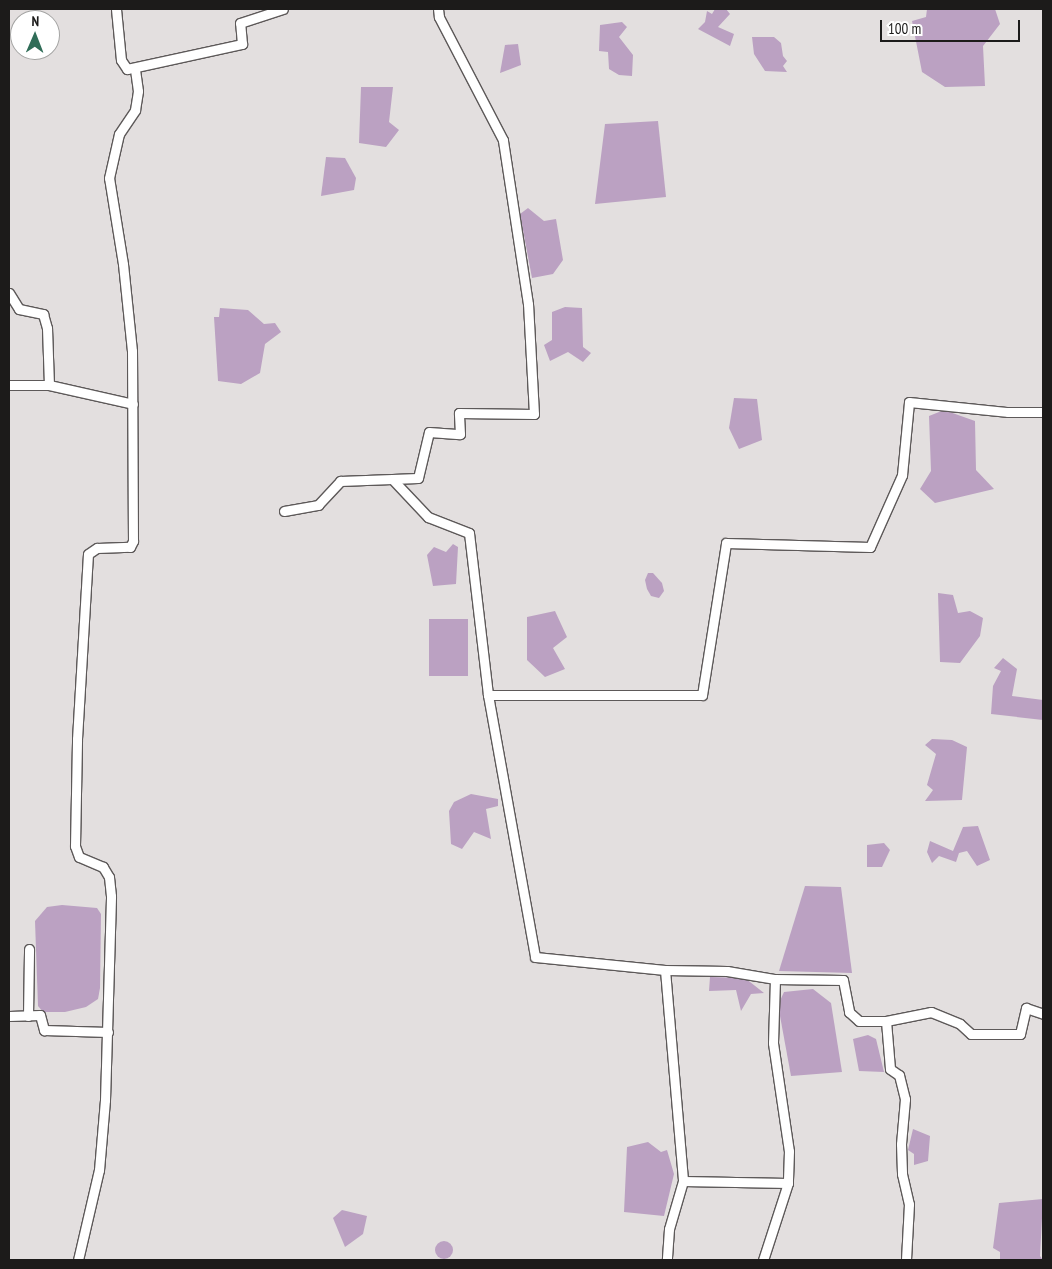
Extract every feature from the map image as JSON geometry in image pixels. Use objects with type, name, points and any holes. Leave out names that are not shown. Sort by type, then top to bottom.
[{"type":"street","points":[[116,9],[122,66],[135,69],[242,44],[240,23],[283,9]]},
{"type":"street","points":[[284,511],[318,505],[340,482],[394,481],[418,478],[428,432],[460,434],[459,413],[534,414],[528,304],[503,140],[439,17],[438,9]]},
{"type":"street","points":[[78,1260],[99,1170],[108,1032],[111,896],[109,876],[103,868],[79,856],[74,846],[77,739],[86,559],[94,548],[127,547],[133,541],[133,404],[124,272],[109,178],[119,134],[135,110],[138,91],[135,69]]},
{"type":"street","points":[[9,293],[20,309],[43,314],[47,328],[49,385]]},
{"type":"street","points":[[9,385],[49,385],[133,404]]},
{"type":"street","points":[[488,695],[702,696],[726,543],[870,547],[902,475],[909,402],[1008,412],[1043,412]]},
{"type":"street","points":[[394,481],[428,517],[469,532],[488,695],[535,957],[665,970],[727,972],[775,978],[843,980],[849,1012],[860,1021],[886,1021],[931,1012],[960,1024],[971,1034],[1020,1034],[1026,1008],[1043,1014]]},
{"type":"street","points":[[28,1016],[29,949]]},
{"type":"street","points":[[665,970],[683,1180],[669,1229],[667,1260]]},
{"type":"street","points":[[763,1260],[788,1183],[788,1151],[773,1043],[775,978]]},
{"type":"street","points":[[9,1016],[40,1015],[44,1030],[108,1032]]},
{"type":"street","points":[[886,1021],[890,1069],[898,1075],[906,1099],[901,1144],[902,1174],[908,1204],[906,1260]]},
{"type":"street","points":[[683,1180],[788,1183]]},
{"type":"shaded area","points":[[715,9],[726,9],[730,14],[718,27],[734,34],[730,46],[698,29],[705,22],[707,11],[712,14]]},
{"type":"shaded area","points":[[927,9],[995,9],[1000,24],[983,46],[985,86],[945,87],[922,72],[912,21],[926,17]]},
{"type":"shaded area","points":[[622,22],[627,27],[619,37],[633,55],[632,76],[619,75],[609,69],[608,52],[599,51],[600,25]]},
{"type":"shaded area","points":[[752,37],[774,37],[781,43],[783,56],[787,61],[783,66],[787,72],[765,71],[754,54]]},
{"type":"shaded area","points":[[518,44],[521,65],[500,73],[505,45]]},
{"type":"shaded area","points":[[361,87],[393,87],[389,122],[399,130],[386,147],[359,143]]},
{"type":"shaded area","points":[[658,121],[666,197],[595,204],[605,124]]},
{"type":"shaded area","points":[[326,157],[345,158],[356,178],[354,190],[321,196]]},
{"type":"shaded area","points":[[528,208],[544,221],[556,219],[563,260],[553,274],[532,278],[520,214]]},
{"type":"shaded area","points":[[565,307],[582,308],[583,347],[591,353],[583,362],[568,352],[550,361],[544,345],[552,340],[552,312]]},
{"type":"shaded area","points":[[220,308],[248,310],[264,324],[275,323],[281,332],[265,344],[260,373],[241,384],[218,381],[214,317],[219,317]]},
{"type":"shaded area","points":[[734,398],[757,399],[762,440],[739,449],[729,428]]},
{"type":"shaded area","points":[[944,410],[975,421],[976,470],[994,489],[935,503],[920,489],[931,471],[929,416]]},
{"type":"shaded area","points":[[453,544],[458,547],[456,584],[433,586],[427,555],[434,547],[446,552]]},
{"type":"shaded area","points":[[648,573],[653,573],[662,583],[664,591],[659,598],[651,596],[647,589],[645,580]]},
{"type":"shaded area","points":[[938,593],[953,595],[958,613],[970,611],[983,618],[980,636],[960,663],[940,662]]},
{"type":"shaded area","points":[[555,611],[567,637],[553,648],[565,669],[545,677],[527,660],[527,617]]},
{"type":"shaded area","points":[[429,619],[468,619],[468,676],[429,676]]},
{"type":"shaded area","points":[[1003,658],[1017,669],[1012,696],[1043,700],[1043,720],[991,714],[993,686],[1001,671],[994,668]]},
{"type":"shaded area","points":[[932,739],[952,740],[967,747],[962,800],[925,801],[933,790],[927,785],[936,754],[925,745]]},
{"type":"shaded area","points":[[471,794],[498,799],[498,806],[486,809],[491,839],[474,832],[462,849],[451,844],[449,811],[454,802]]},
{"type":"shaded area","points":[[978,826],[990,860],[977,866],[967,851],[959,853],[956,862],[939,856],[932,863],[927,852],[930,841],[953,851],[963,827]]},
{"type":"shaded area","points":[[884,843],[890,850],[882,867],[867,867],[867,845]]},
{"type":"shaded area","points":[[805,886],[841,887],[852,973],[779,971]]},
{"type":"shaded area","points":[[62,905],[97,908],[101,914],[100,988],[98,999],[86,1007],[65,1012],[43,1012],[38,1006],[35,921],[47,907]]},
{"type":"shaded area","points":[[710,977],[745,978],[764,993],[751,994],[741,1011],[736,990],[709,991]]},
{"type":"shaded area","points":[[813,989],[831,1003],[842,1072],[791,1076],[778,1005],[784,992]]},
{"type":"shaded area","points":[[868,1035],[876,1039],[884,1072],[859,1071],[853,1039]]},
{"type":"shaded area","points":[[913,1129],[930,1136],[928,1161],[914,1165],[914,1154],[908,1150]]},
{"type":"shaded area","points":[[648,1142],[661,1152],[667,1150],[674,1174],[664,1216],[624,1212],[627,1147]]},
{"type":"shaded area","points":[[1043,1199],[1040,1256],[1043,1260],[1000,1260],[1000,1252],[993,1248],[999,1203]]},
{"type":"shaded area","points":[[342,1210],[367,1216],[363,1234],[345,1247],[333,1218]]},
{"type":"shaded area","points":[[440,1241],[448,1241],[453,1246],[451,1257],[440,1259],[435,1254],[435,1246]]}]
